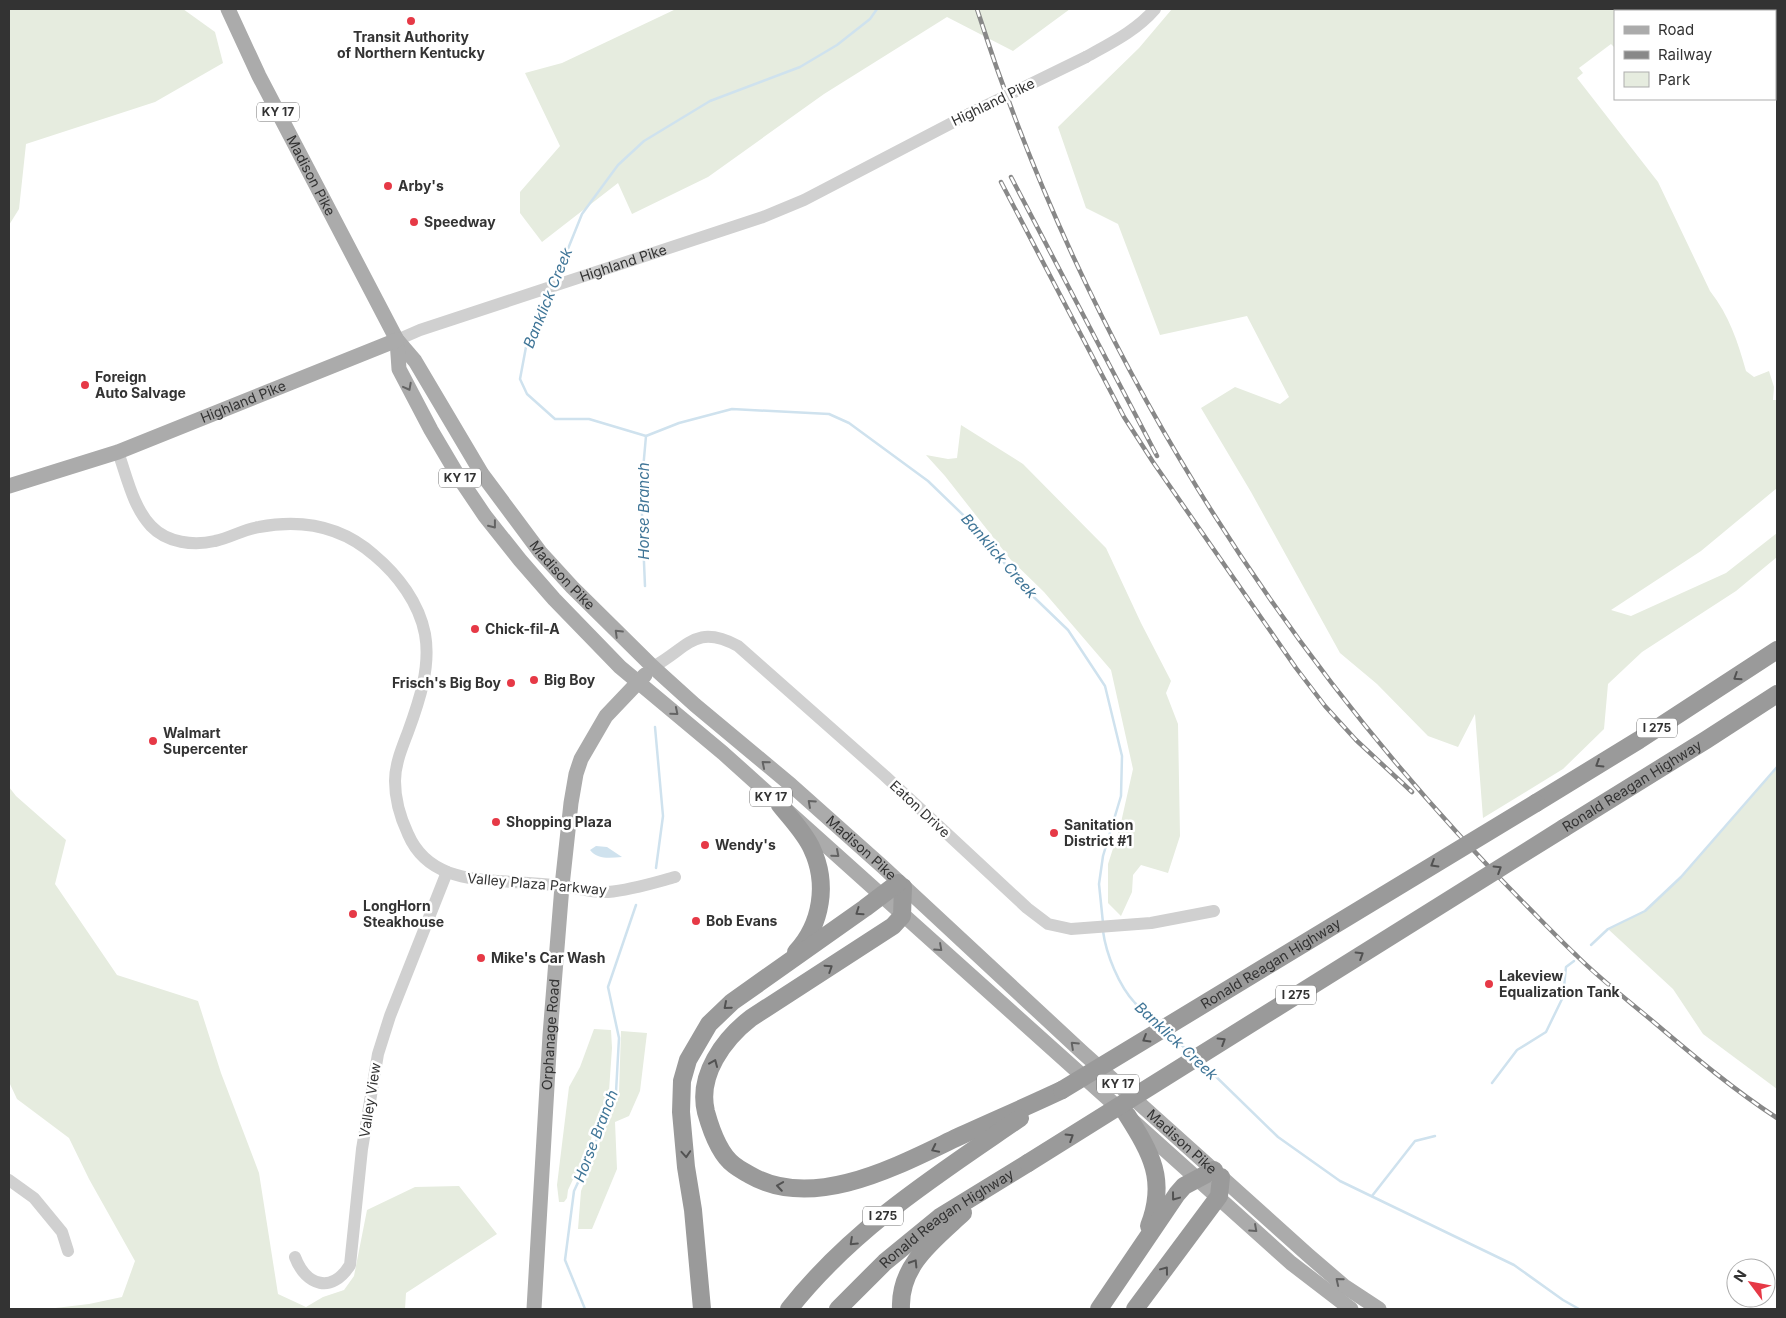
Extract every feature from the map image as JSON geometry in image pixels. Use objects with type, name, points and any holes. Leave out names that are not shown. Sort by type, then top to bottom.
[{"type":"highway","name":"Ronald Reagan Highway","points":[[984,1133],[1062,1090],[1536,803],[1646,735],[1777,650]]},
{"type":"highway","name":"Ronald Reagan Highway","points":[[838,1309],[886,1262],[940,1217],[1777,694]]},
{"type":"highway","points":[[780,805],[805,836],[812,849],[820,870],[821,888],[819,909],[815,922],[800,948],[784,964]]},
{"type":"highway","points":[[702,1309],[693,1210],[686,1167],[682,1112],[682,1081],[688,1060],[709,1024],[732,1002],[882,894],[901,885],[902,916],[893,926],[735,1030],[722,1046],[706,1085],[705,1107],[710,1126],[724,1155],[733,1165],[765,1183],[784,1188],[811,1188],[849,1182],[898,1167],[984,1133]]},
{"type":"highway","points":[[1127,1115],[1146,1146],[1153,1163],[1157,1185],[1155,1211],[1140,1248]]},
{"type":"highway","name":"I 275","points":[[789,1309],[836,1259],[888,1211],[935,1176],[984,1133]]},
{"type":"highway","points":[[1099,1309],[1176,1194],[1184,1186],[1198,1179],[1218,1174],[1218,1196],[1135,1309]]},
{"type":"highway","points":[[901,1309],[907,1275],[914,1262],[935,1237],[994,1184]]},
{"type":"main road","name":"Madison Pike","points":[[228,9],[259,76],[397,340],[415,361],[482,474],[540,552],[572,587],[653,667],[695,705],[884,867],[901,885],[1082,1052],[1308,1255],[1344,1286],[1379,1309]]},
{"type":"main road","name":"Madison Pike","points":[[397,340],[399,369],[431,430],[485,516],[554,599],[620,667],[723,753],[882,894],[902,916],[1291,1263],[1351,1309]]},
{"type":"main road","name":"Highland Pike","points":[[9,486],[118,452],[397,340]]},
{"type":"main road","name":"Orphanage Road","points":[[534,1309],[548,1068],[562,886],[576,774],[580,760],[606,716],[637,681],[653,667]]},
{"type":"street","name":"Highland Pike","points":[[397,340],[420,330],[763,217],[804,200],[1128,34],[1156,9]]},
{"type":"street","name":"Valley Plaza Parkway","points":[[118,452],[139,509],[153,529],[166,537],[195,543],[215,542],[257,527],[296,523],[332,529],[357,542],[374,554],[396,576],[418,612],[425,634],[426,652],[421,690],[399,757],[395,779],[397,803],[402,821],[412,842],[426,860],[447,872],[464,878],[562,886],[591,891],[607,892],[634,888],[675,877]]},
{"type":"street","name":"Eaton Drive","points":[[653,667],[667,660],[690,641],[699,637],[712,636],[738,646],[885,776],[1027,908],[1048,924],[1071,929],[1133,925],[1214,911]]},
{"type":"street","name":"Valley View","points":[[295,1257],[300,1270],[308,1278],[320,1283],[333,1282],[344,1274],[350,1266],[362,1149],[378,1054],[390,1016],[447,872]]},
{"type":"street","points":[[9,1180],[28,1192],[45,1211],[62,1232],[68,1251]]},
{"type":"green space","points":[[9,9],[183,9],[215,32],[223,63],[155,102],[26,144],[19,209],[9,225]]},
{"type":"green space","points":[[676,9],[1070,9],[1013,51],[947,17],[824,94],[708,177],[632,214],[618,183],[542,242],[520,213],[520,192],[560,146],[525,73],[562,63]]},
{"type":"green space","points":[[1172,9],[1656,9],[1614,10],[1614,47],[1611,44],[1579,68],[1583,73],[1577,78],[1658,182],[1710,291],[1728,319],[1746,371],[1754,377],[1769,371],[1774,387],[1773,400],[1777,400],[1777,488],[1701,551],[1611,610],[1631,616],[1726,573],[1777,533],[1777,557],[1736,591],[1642,652],[1608,684],[1604,729],[1563,769],[1483,818],[1475,714],[1458,747],[1428,736],[1377,684],[1340,653],[1251,492],[1201,408],[1235,387],[1280,404],[1289,397],[1247,316],[1160,335],[1118,224],[1086,208],[1058,127],[1139,48]]},
{"type":"green space","points":[[961,425],[1023,464],[1106,548],[1171,681],[1166,693],[1178,724],[1180,836],[1168,873],[1141,865],[1133,875],[1132,892],[1121,916],[1108,903],[1108,864],[1120,827],[1133,769],[1111,670],[1044,592],[1011,560],[945,476],[926,455],[948,459],[957,458]]},
{"type":"green space","points":[[1777,767],[1777,1089],[1703,1034],[1673,989],[1608,929],[1645,911],[1681,877]]},
{"type":"green space","points":[[9,787],[16,796],[66,840],[55,884],[117,975],[198,1001],[221,1073],[259,1173],[278,1294],[306,1307],[323,1297],[344,1290],[354,1276],[367,1210],[415,1187],[459,1186],[497,1234],[406,1293],[405,1309],[47,1309],[89,1304],[122,1297],[135,1261],[89,1179],[69,1138],[17,1099],[9,1082]]},
{"type":"green space","points":[[594,1029],[611,1030],[612,1048],[609,1091],[593,1132],[587,1155],[568,1190],[567,1198],[564,1202],[559,1202],[557,1185],[569,1087],[580,1067]]},
{"type":"green space","points":[[621,1031],[647,1033],[640,1091],[629,1116],[615,1122],[617,1169],[592,1229],[578,1229],[581,1191],[619,1093]]},
{"type":"water","points":[[596,846],[607,847],[622,857],[604,858],[590,850]]},
{"type":"waterway","name":"Banklick Creek","points":[[555,281],[582,214],[618,165],[644,141],[710,101],[800,67],[837,45],[870,19],[877,9]]},
{"type":"waterway","name":"Banklick Creek","points":[[550,292],[526,347],[520,379],[527,394],[555,419],[589,419],[646,436],[679,423],[732,409],[829,414],[849,423],[928,481],[987,538],[1016,580],[1068,630],[1105,686],[1122,756],[1121,796],[1103,856],[1099,884],[1103,923]]},
{"type":"waterway","name":"Horse Branch","points":[[645,586],[641,492],[646,436]]},
{"type":"waterway","name":"Horse Branch","points":[[655,727],[663,816],[656,868]]},
{"type":"waterway","points":[[1591,945],[1608,929],[1645,911],[1681,877],[1777,767]]},
{"type":"waterway","name":"Horse Branch","points":[[585,1309],[565,1260],[574,1191],[616,1092],[619,1038],[608,987],[636,905]]},
{"type":"waterway","name":"Banklick Creek","points":[[1103,931],[1110,959],[1124,988],[1135,1003],[1159,1024]]},
{"type":"waterway","points":[[1492,1083],[1517,1050],[1546,1032],[1563,997],[1566,967],[1574,961]]},
{"type":"waterway","name":"Banklick Creek","points":[[1169,1033],[1190,1053]]},
{"type":"waterway","name":"Banklick Creek","points":[[1202,1063],[1278,1137],[1340,1181],[1514,1265],[1563,1300],[1579,1309]]},
{"type":"waterway","points":[[1372,1196],[1415,1141],[1435,1136]]},
{"type":"railway","points":[[977,9],[1021,134],[1072,255],[1131,373],[1197,487],[1269,597],[1347,703],[1432,804],[1522,901],[1569,949],[1605,982],[1715,1073],[1777,1118]]},
{"type":"railway","points":[[1011,177],[1157,456]]},
{"type":"railway","points":[[1001,182],[1124,417],[1153,462],[1296,668],[1325,706],[1356,740],[1412,792]]},
{"type":"place","name":"Transit Authority of Northern Kentucky","points":[[411,21]]},
{"type":"place","name":"Arby's","points":[[388,186]]},
{"type":"place","name":"Speedway","points":[[414,222]]},
{"type":"place","name":"Foreign Auto Salvage","points":[[85,385]]},
{"type":"place","name":"Chick-fil-A","points":[[475,629]]},
{"type":"place","name":"Big Boy","points":[[534,680]]},
{"type":"place","name":"Frisch's Big Boy","points":[[511,683]]},
{"type":"place","name":"Walmart Supercenter","points":[[153,741]]},
{"type":"place","name":"Shopping Plaza","points":[[496,822]]},
{"type":"place","name":"Sanitation District #1","points":[[1054,833]]},
{"type":"place","name":"Wendy's","points":[[705,845]]},
{"type":"place","name":"LongHorn Steakhouse","points":[[353,914]]},
{"type":"place","name":"Bob Evans","points":[[696,921]]},
{"type":"place","name":"Mike's Car Wash","points":[[481,958]]},
{"type":"place","name":"Lakeview Equalization Tank","points":[[1489,984]]}]
